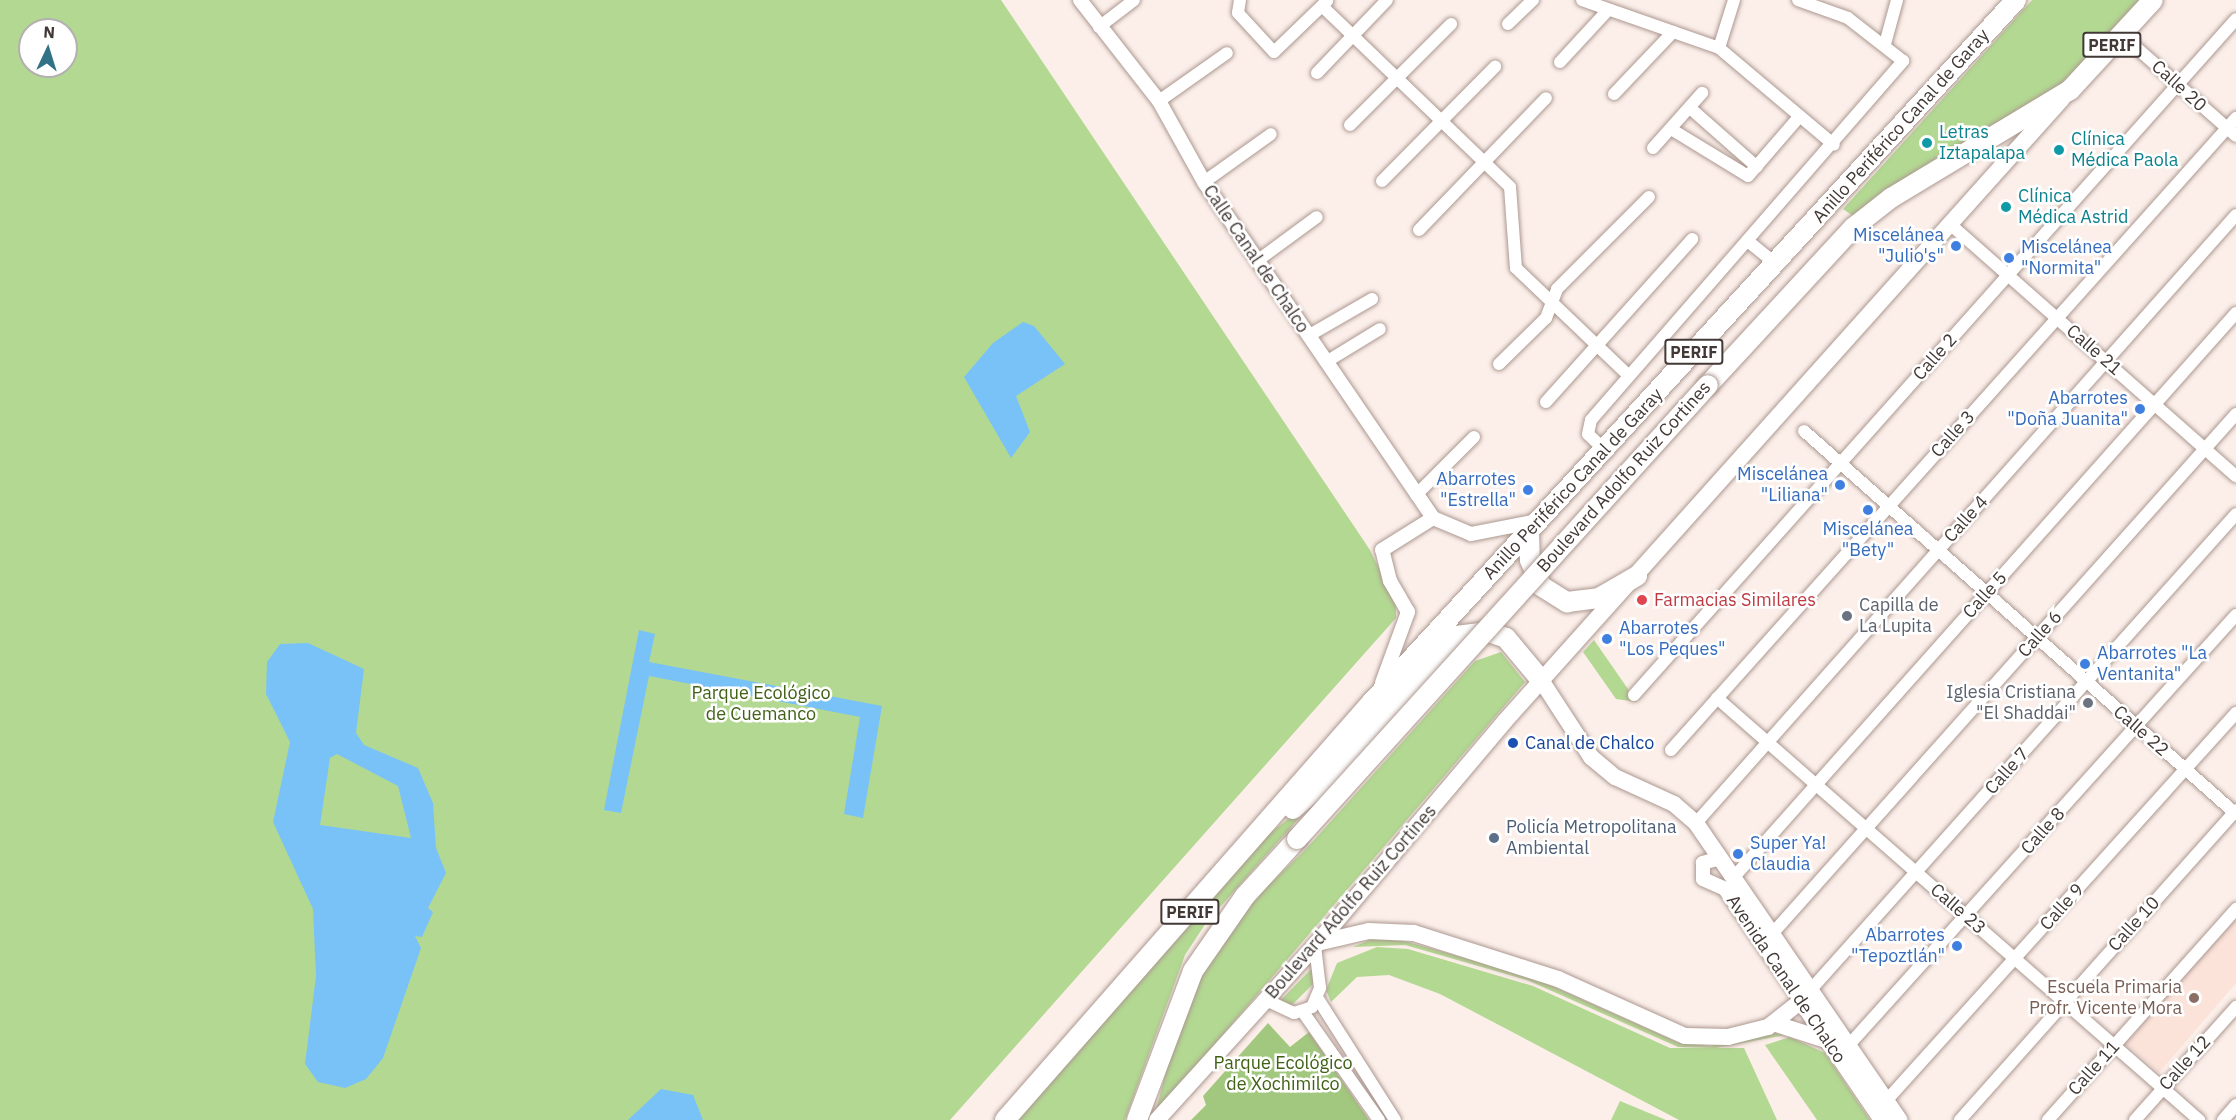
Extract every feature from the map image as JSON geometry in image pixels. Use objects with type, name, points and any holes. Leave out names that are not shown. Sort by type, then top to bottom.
[{"type":"highway","name":"Anillo Periférico Canal de Garay","points":[[1372,702],[2016,0]]},
{"type":"highway","name":"PERIF","points":[[2070,90],[2153,0]]},
{"type":"highway","name":"Boulevard Adolfo Ruiz Cortines","points":[[1137,1120],[1193,971],[1245,896],[1854,227],[1891,198],[2070,90]]},
{"type":"highway","points":[[1534,526],[1530,560],[1541,586],[1566,602],[1599,598],[1637,576]]},
{"type":"highway","points":[[1241,854],[1337,771],[1456,636],[1489,632],[1506,638],[1541,680]]},
{"type":"highway","name":"PERIF","points":[[1005,1120],[1241,854],[1372,702]]},
{"type":"main road","name":"PERIF","points":[[1541,680],[1637,576],[2070,90]]},
{"type":"main road","name":"Avenida Canal de Chalco","points":[[1541,680],[1591,757],[1615,777],[1674,804],[1696,823],[1772,934],[1806,996],[1826,1040],[1882,1120]]},
{"type":"main road","name":"Boulevard Adolfo Ruiz Cortines","points":[[1157,1120],[1316,944],[1541,680]]},
{"type":"main road","points":[[1316,944],[1369,931],[1414,933],[1558,980],[1669,1031],[1728,1037],[1772,1026],[1806,996]]},
{"type":"main road","name":"Avenida Canal de Chalco","points":[[1806,996],[1848,1046],[1899,1120]]},
{"type":"main road","points":[[1772,1026],[1826,1040]]},
{"type":"street","name":"Calle Canal de Chalco","points":[[1080,0],[1159,101],[1204,182],[1416,495],[1427,521]]},
{"type":"street","points":[[1099,27],[1134,0]]},
{"type":"street","points":[[1240,0],[1238,13],[1274,52],[1325,3],[1352,35],[1484,162],[1513,194],[1515,265],[1551,304],[1629,376]]},
{"type":"street","points":[[1317,73],[1387,0]]},
{"type":"street","points":[[1508,24],[1533,0]]},
{"type":"street","points":[[1582,0],[1719,48],[1798,118],[1834,145]]},
{"type":"street","points":[[1719,48],[1734,0]]},
{"type":"street","points":[[1605,450],[1587,427],[1629,376],[1834,145],[1903,61],[1885,44],[1831,5],[1798,0]]},
{"type":"street","points":[[1885,44],[1897,0]]},
{"type":"street","points":[[1560,62],[1608,10]]},
{"type":"street","name":"Calle 2","points":[[1634,695],[2236,19]]},
{"type":"street","points":[[1350,125],[1451,24]]},
{"type":"street","points":[[1614,93],[1673,32]]},
{"type":"street","name":"Calle 20","points":[[2122,35],[2232,132]]},
{"type":"street","points":[[1159,101],[1227,53]]},
{"type":"street","points":[[1382,181],[1495,66]]},
{"type":"street","points":[[1653,148],[1702,93]]},
{"type":"street","points":[[1419,230],[1546,98]]},
{"type":"street","points":[[1690,108],[1756,167]]},
{"type":"street","points":[[1671,129],[1741,175],[1748,176],[1798,118]]},
{"type":"street","name":"Calle 3","points":[[1671,750],[2057,318],[2232,132],[2236,118]]},
{"type":"street","points":[[1204,182],[1270,134]]},
{"type":"street","points":[[1499,364],[1546,318],[1557,289],[1649,198]]},
{"type":"street","name":"Calle 4","points":[[1696,823],[2236,215]]},
{"type":"street","points":[[1257,261],[1317,217]]},
{"type":"street","name":"Calle 21","points":[[1951,225],[2236,476]]},
{"type":"street","points":[[1546,402],[1692,239]]},
{"type":"street","points":[[1749,242],[1775,263]]},
{"type":"street","points":[[1308,336],[1372,299]]},
{"type":"street","name":"Calle 5","points":[[1734,877],[2236,313]]},
{"type":"street","points":[[1326,362],[1380,329]]},
{"type":"street","name":"Calle 6","points":[[1772,934],[1868,830],[2236,414]]},
{"type":"street","name":"Calle 22","points":[[1804,431],[1937,552],[2235,812]]},
{"type":"street","points":[[1416,495],[1474,437]]},
{"type":"street","name":"Calle 7","points":[[1806,996],[2236,514]]},
{"type":"street","points":[[1372,702],[1408,612],[1390,581],[1382,550],[1427,521],[1471,534],[1534,526]]},
{"type":"street","name":"Calle 8","points":[[1848,1046],[2236,615]]},
{"type":"street","name":"Calle 23","points":[[1717,698],[2199,1120]]},
{"type":"street","name":"Calle 9","points":[[1886,1101],[2236,713]]},
{"type":"street","name":"Calle 10","points":[[1960,1120],[2235,812]]},
{"type":"street","name":"Avenida Canal de Chalco","points":[[1720,858],[1702,863],[1703,879],[1725,889],[1806,996]]},
{"type":"street","name":"Calle 11","points":[[2048,1120],[2236,909]]},
{"type":"street","points":[[1316,944],[1318,999],[1395,1120]]},
{"type":"street","points":[[1266,1000],[1279,1010],[1303,1012],[1318,999]]},
{"type":"street","name":"Calle 12","points":[[2135,1120],[2236,1007]]},
{"type":"street","points":[[1303,1012],[1378,1120]]},
{"type":"street","points":[[1339,1063],[1351,1054]]},
{"type":"street","points":[[2223,1120],[2236,1105]]},
{"type":"shaded area","name":"Escuela Primaria Profr. Vicente Mora","points":[[2236,918],[2236,983],[2159,1073],[2125,1043]]},
{"type":"green space","name":"Parque Ecológico de Cuemanco","points":[[0,0],[1001,0],[1370,550],[1396,603],[1396,618],[950,1120],[0,1120]]},
{"type":"green space","points":[[2032,0],[2153,0],[2070,97],[1884,190],[1853,216],[1843,209]]},
{"type":"green space","points":[[1594,640],[1637,702],[1616,699],[1583,652]]},
{"type":"green space","points":[[1501,652],[1525,682],[1155,1114],[1177,1029],[1208,956],[1248,905],[1306,849],[1475,661]]},
{"type":"green space","points":[[1323,791],[1206,923],[1185,955],[1125,1120],[1014,1120],[1269,834]]},
{"type":"green space","points":[[1372,939],[1401,940],[1532,977],[1677,1042],[1710,1046],[1776,1033],[1785,1035],[1716,1048],[1678,1047],[1527,980],[1405,945],[1353,947]]},
{"type":"green space","points":[[1377,947],[1408,949],[1533,986],[1670,1048],[1744,1048],[1777,1120],[1679,1120],[1440,994],[1389,975],[1357,977],[1331,1002],[1326,990],[1337,963]]},
{"type":"green space","points":[[1315,965],[1315,982],[1289,1008],[1279,1002]]},
{"type":"green space","name":"Parque Ecológico de Xochimilco","points":[[1268,1023],[1290,1047],[1309,1032],[1369,1120],[1191,1120],[1206,1105],[1203,1096]]},
{"type":"green space","points":[[1790,1037],[1825,1053],[1870,1120],[1817,1120],[1765,1045]]},
{"type":"green space","points":[[1620,1101],[1666,1120],[1611,1120]]},
{"type":"water","points":[[1023,322],[1034,326],[1065,364],[1016,396],[1030,432],[1011,458],[964,377],[993,343]]},
{"type":"water","points":[[639,630],[655,634],[649,662],[882,706],[863,818],[844,814],[860,717],[649,676],[621,813],[604,810]]},
{"type":"water","points":[[308,643],[364,669],[356,733],[364,745],[418,768],[433,803],[436,848],[446,873],[428,908],[433,912],[422,937],[415,936],[421,948],[383,1058],[366,1079],[345,1088],[318,1082],[305,1064],[316,976],[313,909],[273,822],[290,742],[266,694],[267,662],[280,644]],"holes":[[[337,754],[398,786],[411,838],[320,825],[330,758]]]},
{"type":"water","points":[[661,1089],[693,1095],[703,1120],[628,1120]]},
{"type":"place","name":"Letras Iztapalapa","points":[[1927,143]]},
{"type":"place","name":"Clínica Médica Paola","points":[[2059,150]]},
{"type":"place","name":"Clínica Médica Astrid","points":[[2006,207]]},
{"type":"place","name":"Miscelánea \"Julio's\"","points":[[1956,246]]},
{"type":"place","name":"Miscelánea \"Normita\"","points":[[2009,258]]},
{"type":"place","name":"Abarrotes \"Doña Juanita\"","points":[[2140,409]]},
{"type":"place","name":"Miscelánea \"Liliana\"","points":[[1840,485]]},
{"type":"place","name":"Abarrotes \"Estrella\"","points":[[1528,490]]},
{"type":"place","name":"Miscelánea \"Bety\"","points":[[1868,510]]},
{"type":"place","name":"Farmacias Similares","points":[[1642,600]]},
{"type":"place","name":"Capilla de La Lupita","points":[[1847,616]]},
{"type":"place","name":"Abarrotes \"Los Peques\"","points":[[1607,639]]},
{"type":"place","name":"Abarrotes \"La Ventanita\"","points":[[2085,664]]},
{"type":"place","name":"Iglesia Cristiana \"El Shaddai\"","points":[[2088,703]]},
{"type":"place","name":"Canal de Chalco","points":[[1513,743]]},
{"type":"place","name":"Policía Metropolitana Ambiental","points":[[1494,838]]},
{"type":"place","name":"Super Ya! Claudia","points":[[1738,854]]},
{"type":"place","name":"Abarrotes \"Tepoztlán\"","points":[[1957,946]]},
{"type":"place","name":"Escuela Primaria Profr. Vicente Mora","points":[[2194,998]]}]
